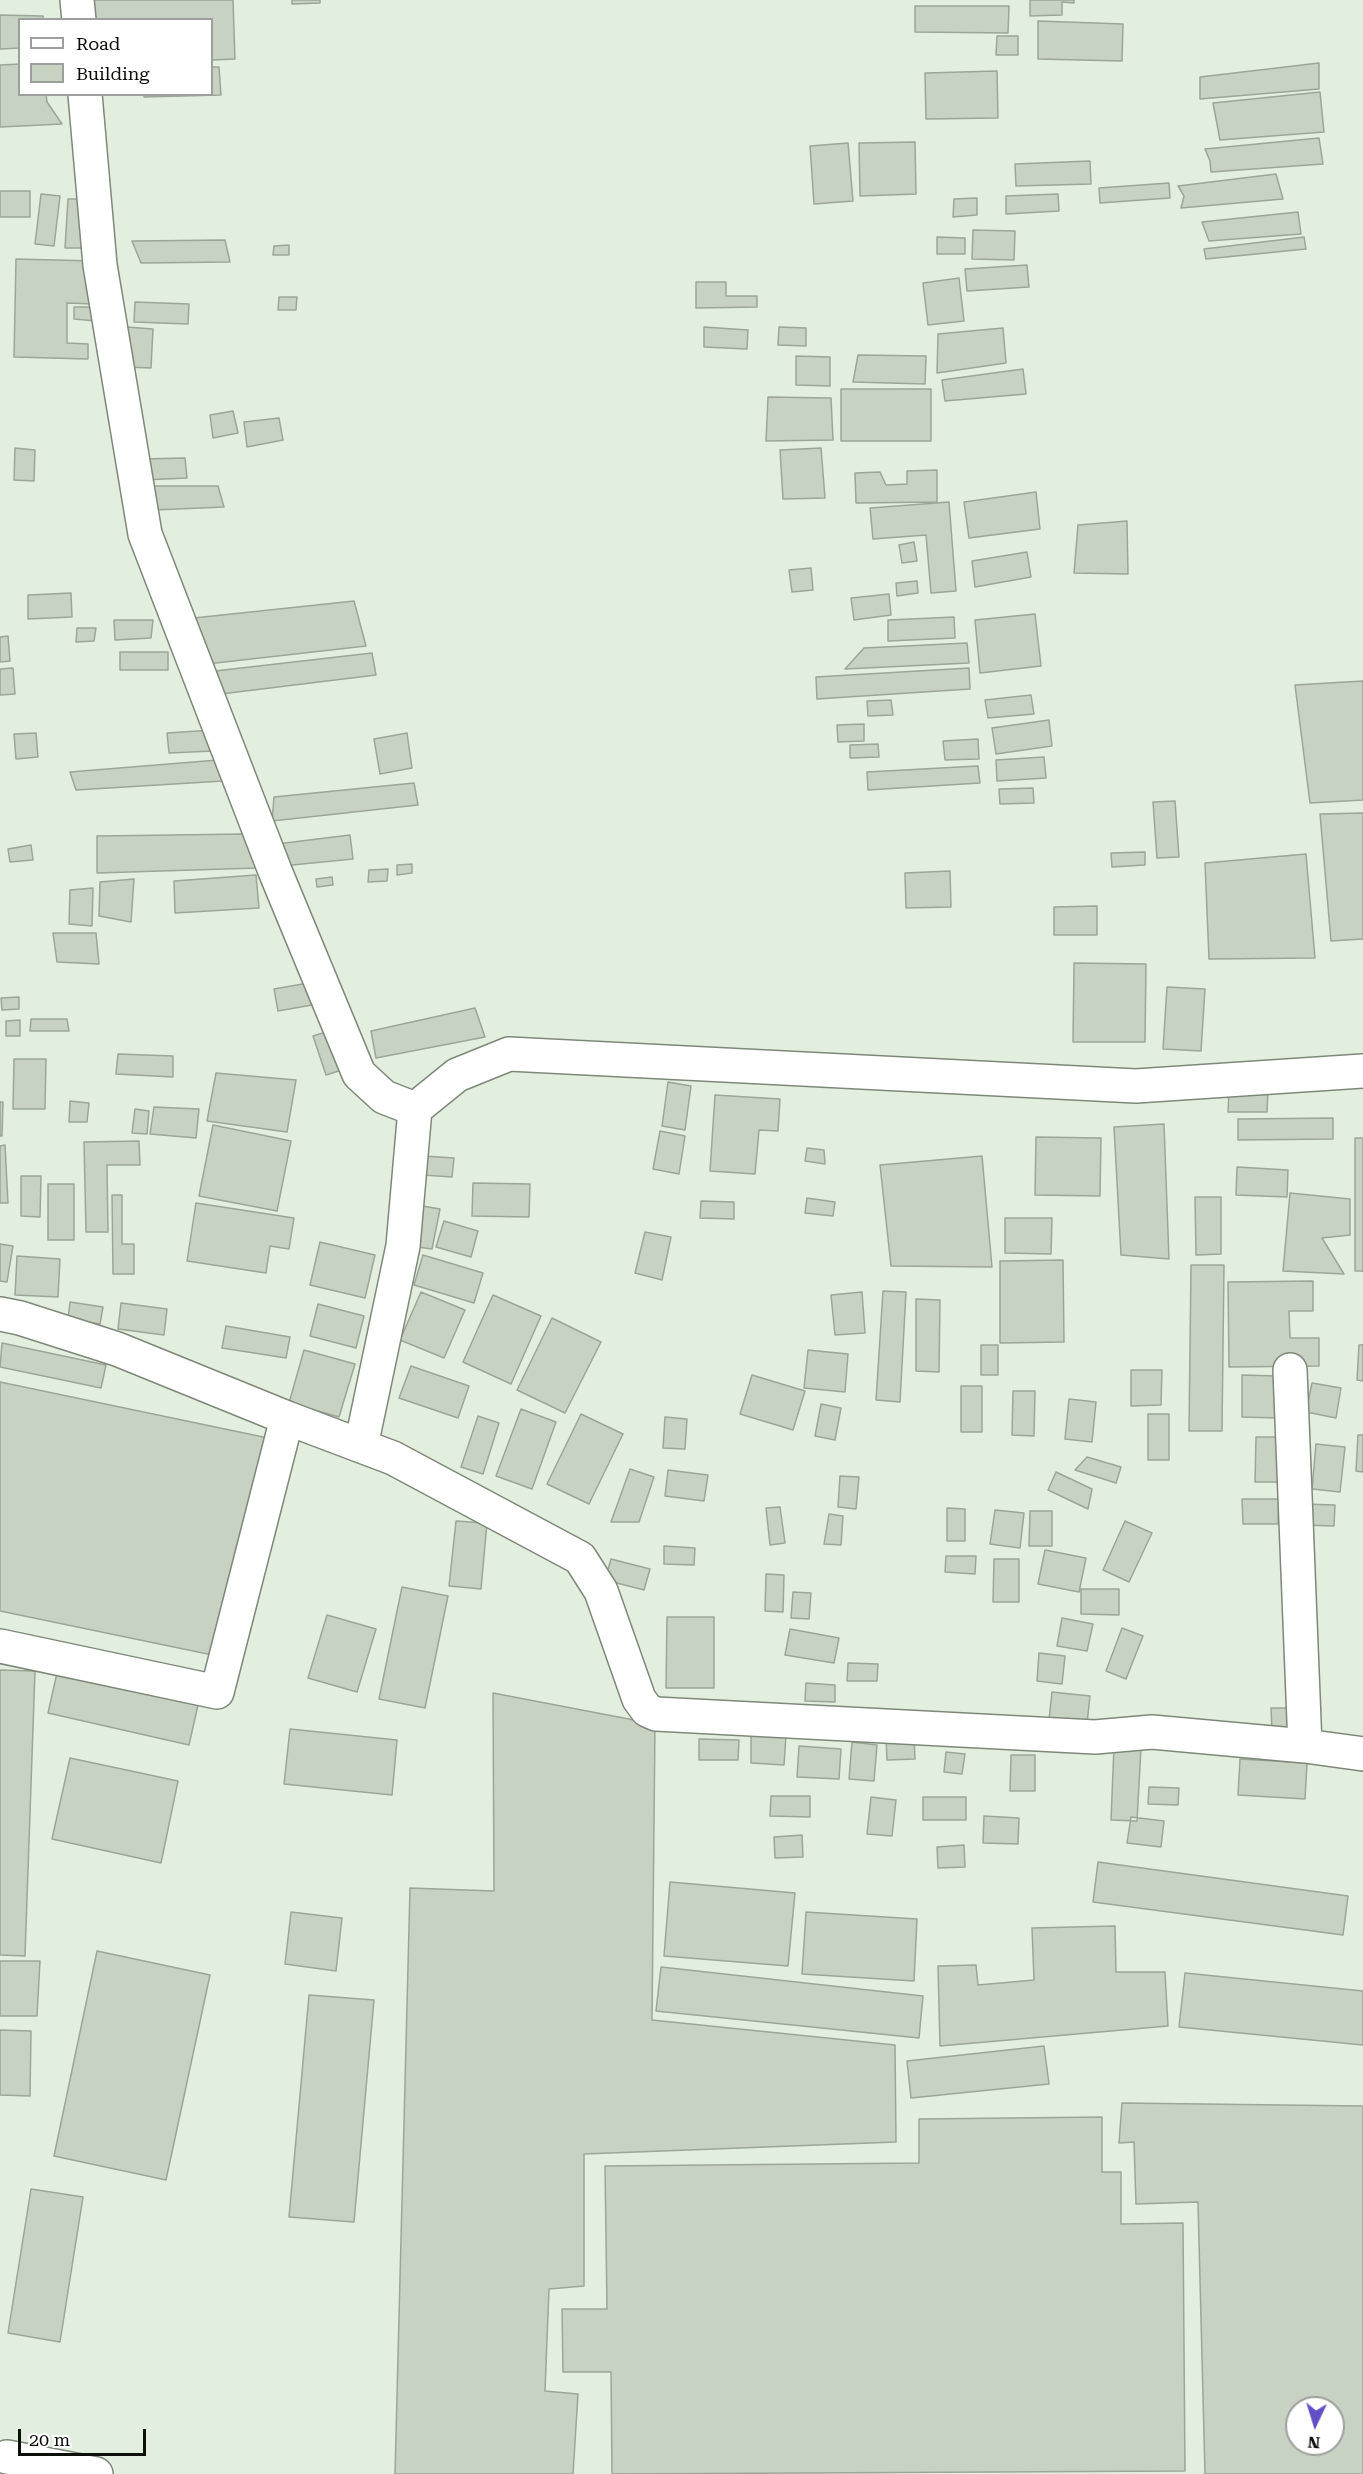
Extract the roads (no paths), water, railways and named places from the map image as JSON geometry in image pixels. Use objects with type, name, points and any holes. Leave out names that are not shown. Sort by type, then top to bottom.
[{"type":"street","points":[[77,0],[79,18]]},
{"type":"street","points":[[85,96],[100,265],[145,534],[275,871],[359,1074],[384,1097],[416,1109]]},
{"type":"street","points":[[361,1446],[403,1246],[416,1109],[457,1075],[509,1054],[1136,1086],[1363,1071]]},
{"type":"street","points":[[0,1314],[20,1318],[117,1349],[393,1458],[580,1558],[601,1591],[639,1699],[647,1710],[656,1714],[1095,1737],[1152,1732],[1305,1746],[1363,1754]]},
{"type":"street","points":[[1290,1370],[1305,1746]]},
{"type":"street","points":[[0,1646],[217,1692],[287,1418]]},
{"type":"street","points":[[7,2457],[96,2474]]}]
